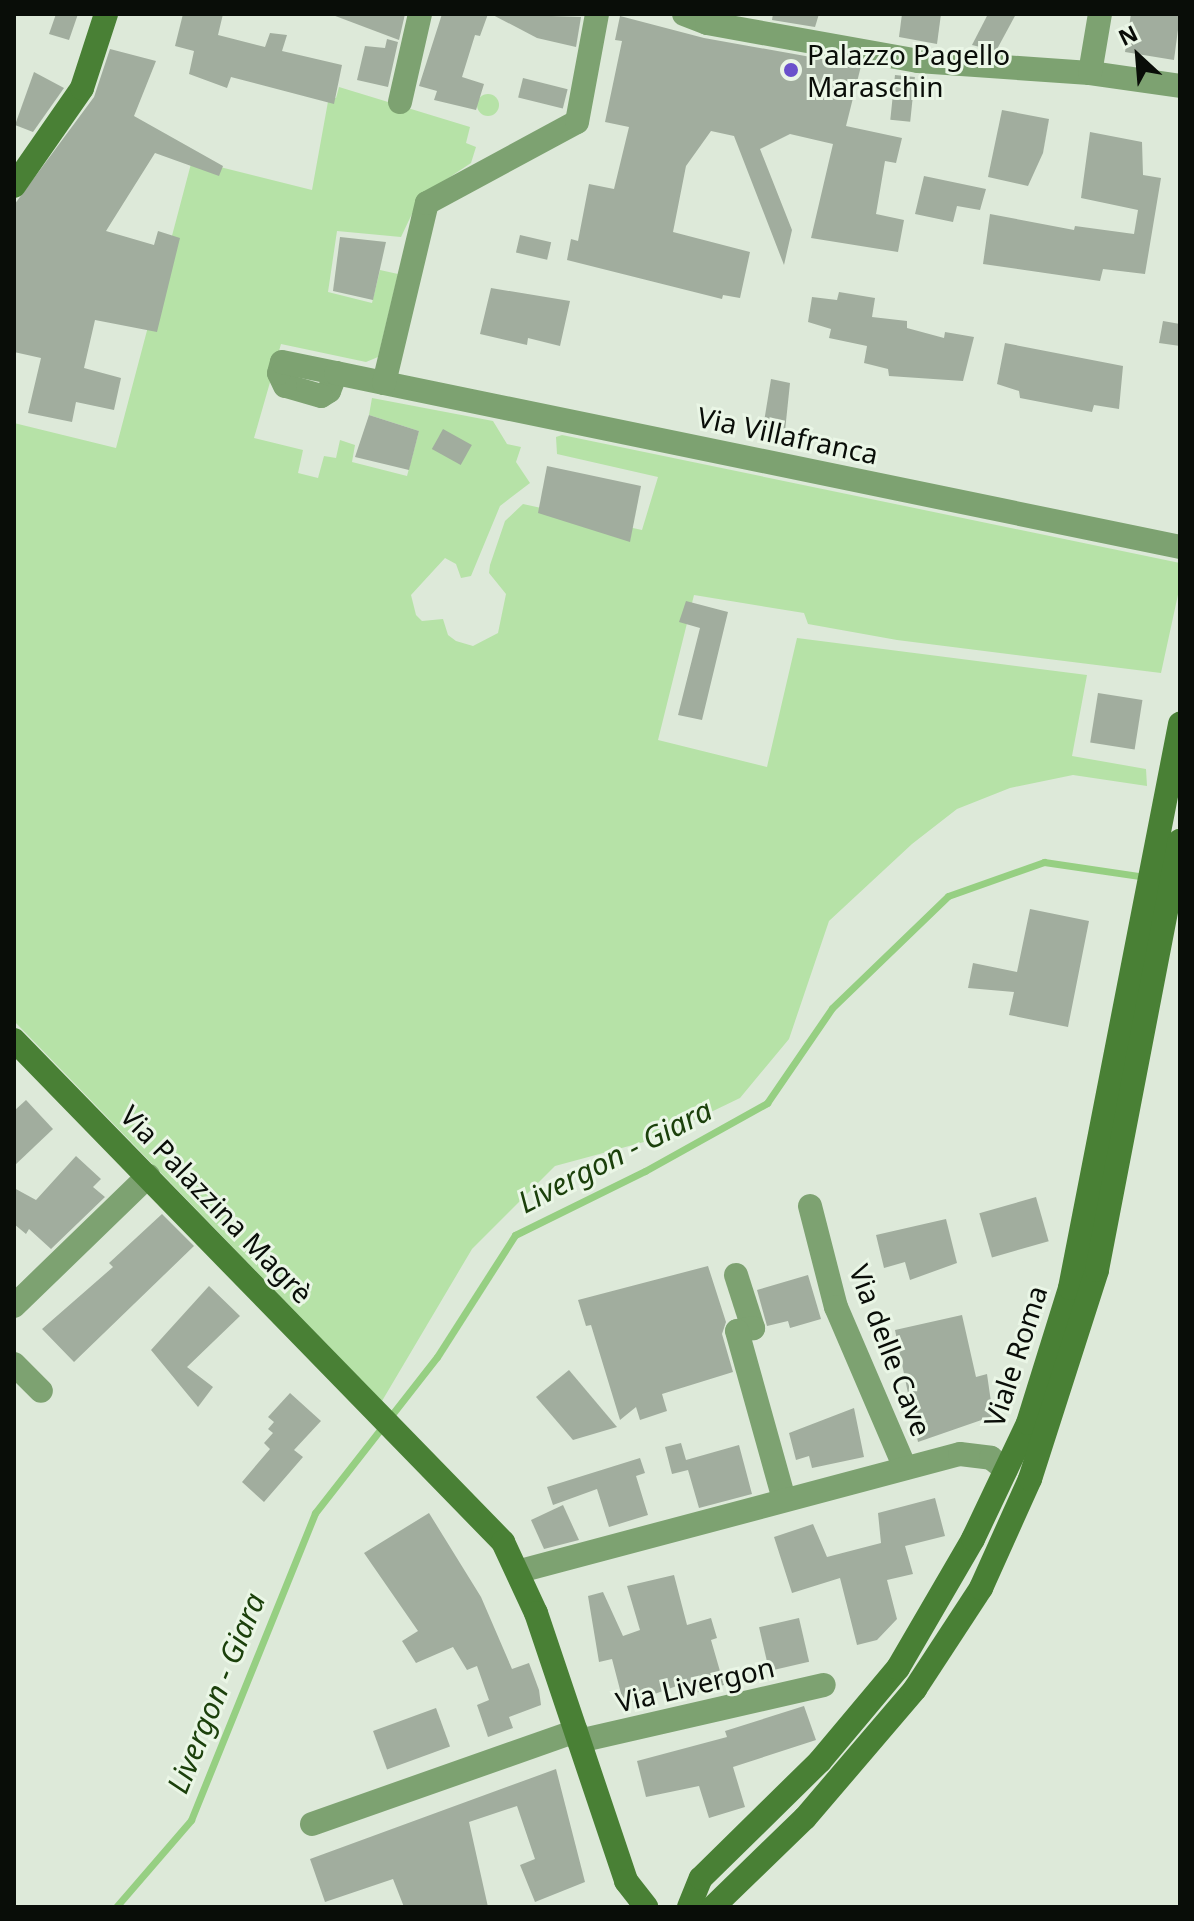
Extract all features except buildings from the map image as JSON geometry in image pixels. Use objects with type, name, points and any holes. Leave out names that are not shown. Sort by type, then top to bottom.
[{"type":"main road","points":[[14,186],[82,88],[106,14]]},
{"type":"main road","name":"Viale Roma","points":[[1157,911],[1162,820],[1180,724]]},
{"type":"main road","name":"Viale Roma","points":[[689,1907],[701,1878],[820,1761],[898,1668],[973,1539],[1028,1423],[1070,1288],[1129,1049],[1157,911],[1180,841]]},
{"type":"main road","name":"Via Palazzina Magrè","points":[[14,1040],[482,1514],[520,1571],[626,1881],[646,1907]]},
{"type":"main road","name":"Viale Roma","points":[[713,1907],[805,1818],[915,1689],[981,1588],[1030,1479],[1066,1379],[1097,1270],[1129,1049]]},
{"type":"street","points":[[400,102],[420,14]]},
{"type":"street","points":[[384,383],[427,203],[577,122],[597,14]]},
{"type":"street","points":[[684,14],[707,23],[918,61],[1090,73],[1180,86]]},
{"type":"street","points":[[1090,73],[1100,14]]},
{"type":"street","name":"Via Villafranca","points":[[336,373],[1180,547]]},
{"type":"street","points":[[14,1306],[148,1176]]},
{"type":"street","name":"Via delle Cave","points":[[810,1206],[836,1307],[905,1468]]},
{"type":"street","points":[[736,1275],[753,1328],[737,1331],[784,1499]]},
{"type":"street","points":[[14,1364],[41,1391]]},
{"type":"street","name":"Via delle Cave","points":[[520,1571],[784,1499],[971,1454],[991,1458],[1006,1470]]},
{"type":"street","name":"Via Livergon","points":[[312,1824],[578,1736],[824,1685]]},
{"type":"green space","points":[[339,87],[470,127],[466,143],[476,147],[471,163],[420,197],[401,237],[337,231],[328,292],[372,303],[380,270],[398,274],[378,357],[366,362],[281,344],[254,438],[303,450],[298,473],[318,478],[324,456],[336,458],[340,440],[355,445],[352,462],[407,476],[419,431],[369,415],[372,398],[493,421],[507,444],[521,447],[516,462],[530,483],[500,506],[471,576],[461,578],[456,564],[445,558],[411,595],[416,615],[422,621],[443,619],[448,635],[456,641],[473,646],[498,633],[506,594],[489,573],[490,565],[505,521],[523,504],[642,530],[658,477],[557,454],[556,437],[562,435],[1180,563],[1179,590],[1161,673],[897,640],[808,624],[804,613],[694,595],[658,740],[767,767],[797,638],[1087,675],[1072,756],[1146,769],[1147,786],[1073,775],[1010,788],[957,809],[912,844],[829,921],[789,1039],[740,1098],[655,1139],[555,1166],[472,1249],[382,1401],[14,1021],[14,423],[116,448],[192,160],[312,190],[329,96],[336,98]]},
{"type":"green space","points":[[488,94],[496,97],[499,105],[496,113],[488,116],[480,113],[477,105],[480,97]]},
{"type":"waterway","name":"Livergon - Giara","points":[[116,1907],[191,1820],[315,1513],[437,1357],[515,1235],[645,1171],[767,1103],[832,1008],[948,896],[1044,862],[1145,877]]},
{"type":"place","name":"Palazzo Pagello Maraschin","points":[[791,70]]}]
